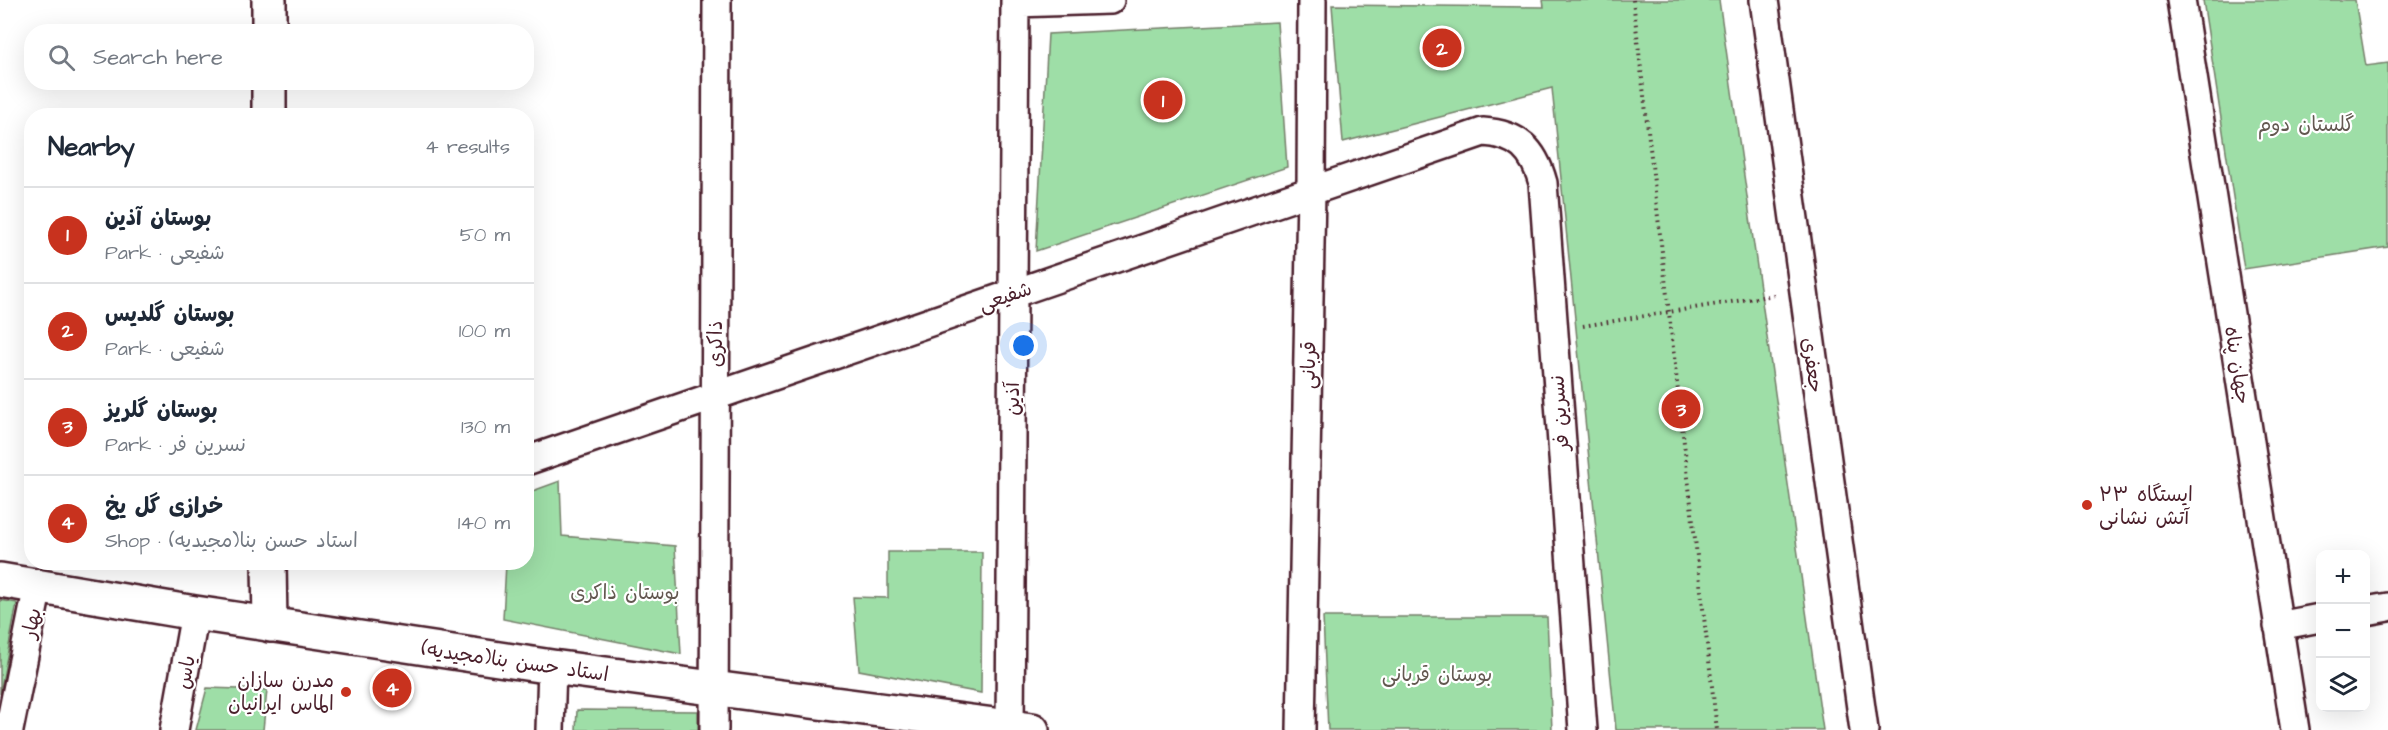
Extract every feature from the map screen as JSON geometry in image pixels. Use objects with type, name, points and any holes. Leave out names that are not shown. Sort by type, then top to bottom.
[{"type":"main road","points":[[269,0],[269,24]]},
{"type":"main road","points":[[269,90],[269,108]]},
{"type":"main road","points":[[269,570],[270,625]]},
{"type":"main road","name":"استاد حسن بنا(مجیدیه)","points":[[0,580],[270,625],[552,667],[1018,729]]},
{"type":"street","name":"ذاکری","points":[[714,730],[717,0]]},
{"type":"street","points":[[1015,1],[1110,0]]},
{"type":"street","name":"قربانی","points":[[1301,730],[1311,191],[1312,0]]},
{"type":"street","name":"جعفری","points":[[1764,0],[1863,730]]},
{"type":"street","name":"جهان پناه","points":[[2181,0],[2295,730]]},
{"type":"street","name":"آذین","points":[[1015,1],[1013,292],[1018,729]]},
{"type":"street","name":"شفیعی","points":[[534,458],[1483,132]]},
{"type":"street","name":"نسرین فر","points":[[1483,132],[1500,133],[1522,143],[1539,170],[1543,183],[1583,730]]},
{"type":"street","name":"بهار","points":[[9,730],[38,586]]},
{"type":"street","points":[[2370,610],[2388,607]]},
{"type":"street","name":"یاس","points":[[174,730],[195,613]]},
{"type":"street","points":[[2278,626],[2316,619]]},
{"type":"street","points":[[550,730],[552,667]]},
{"type":"path","points":[[1633,0],[1717,730]]},
{"type":"path","points":[[1553,331],[1803,290]]},
{"type":"green space","points":[[1543,0],[1719,0],[1823,730],[1616,730],[1552,88],[1343,142],[1332,5],[1544,7]]},
{"type":"green space","name":"گلستان دوم","points":[[2203,0],[2355,0],[2366,66],[2388,63],[2388,247],[2244,269]]},
{"type":"green space","points":[[1277,22],[1287,167],[1036,251],[1048,34]]},
{"type":"green space","name":"بوستان ذاکری","points":[[560,481],[562,536],[675,546],[681,654],[503,619],[506,570],[534,570],[534,490]]},
{"type":"green space","points":[[888,552],[982,552],[981,693],[859,670],[853,597],[888,598]]},
{"type":"green space","points":[[0,600],[17,603],[0,694]]},
{"type":"green space","name":"بوستان قربانی","points":[[1323,617],[1547,617],[1552,730],[1328,730]]},
{"type":"green space","points":[[207,688],[267,690],[263,730],[196,730]]},
{"type":"green space","points":[[577,710],[698,711],[698,730],[576,730]]},
{"type":"place","name":"بوستان گلدیس","points":[[1442,48]]},
{"type":"place","name":"بوستان آذین","points":[[1163,100]]},
{"type":"place","name":"بوستان گلریز","points":[[1681,409]]},
{"type":"place","name":"ایستگاه ۲۳ آتش نشانی","points":[[2087,505]]},
{"type":"place","name":"خرازی گل یخ","points":[[392,688]]},
{"type":"place","name":"مدرن سازان الماس ایرانیان","points":[[346,692]]}]
